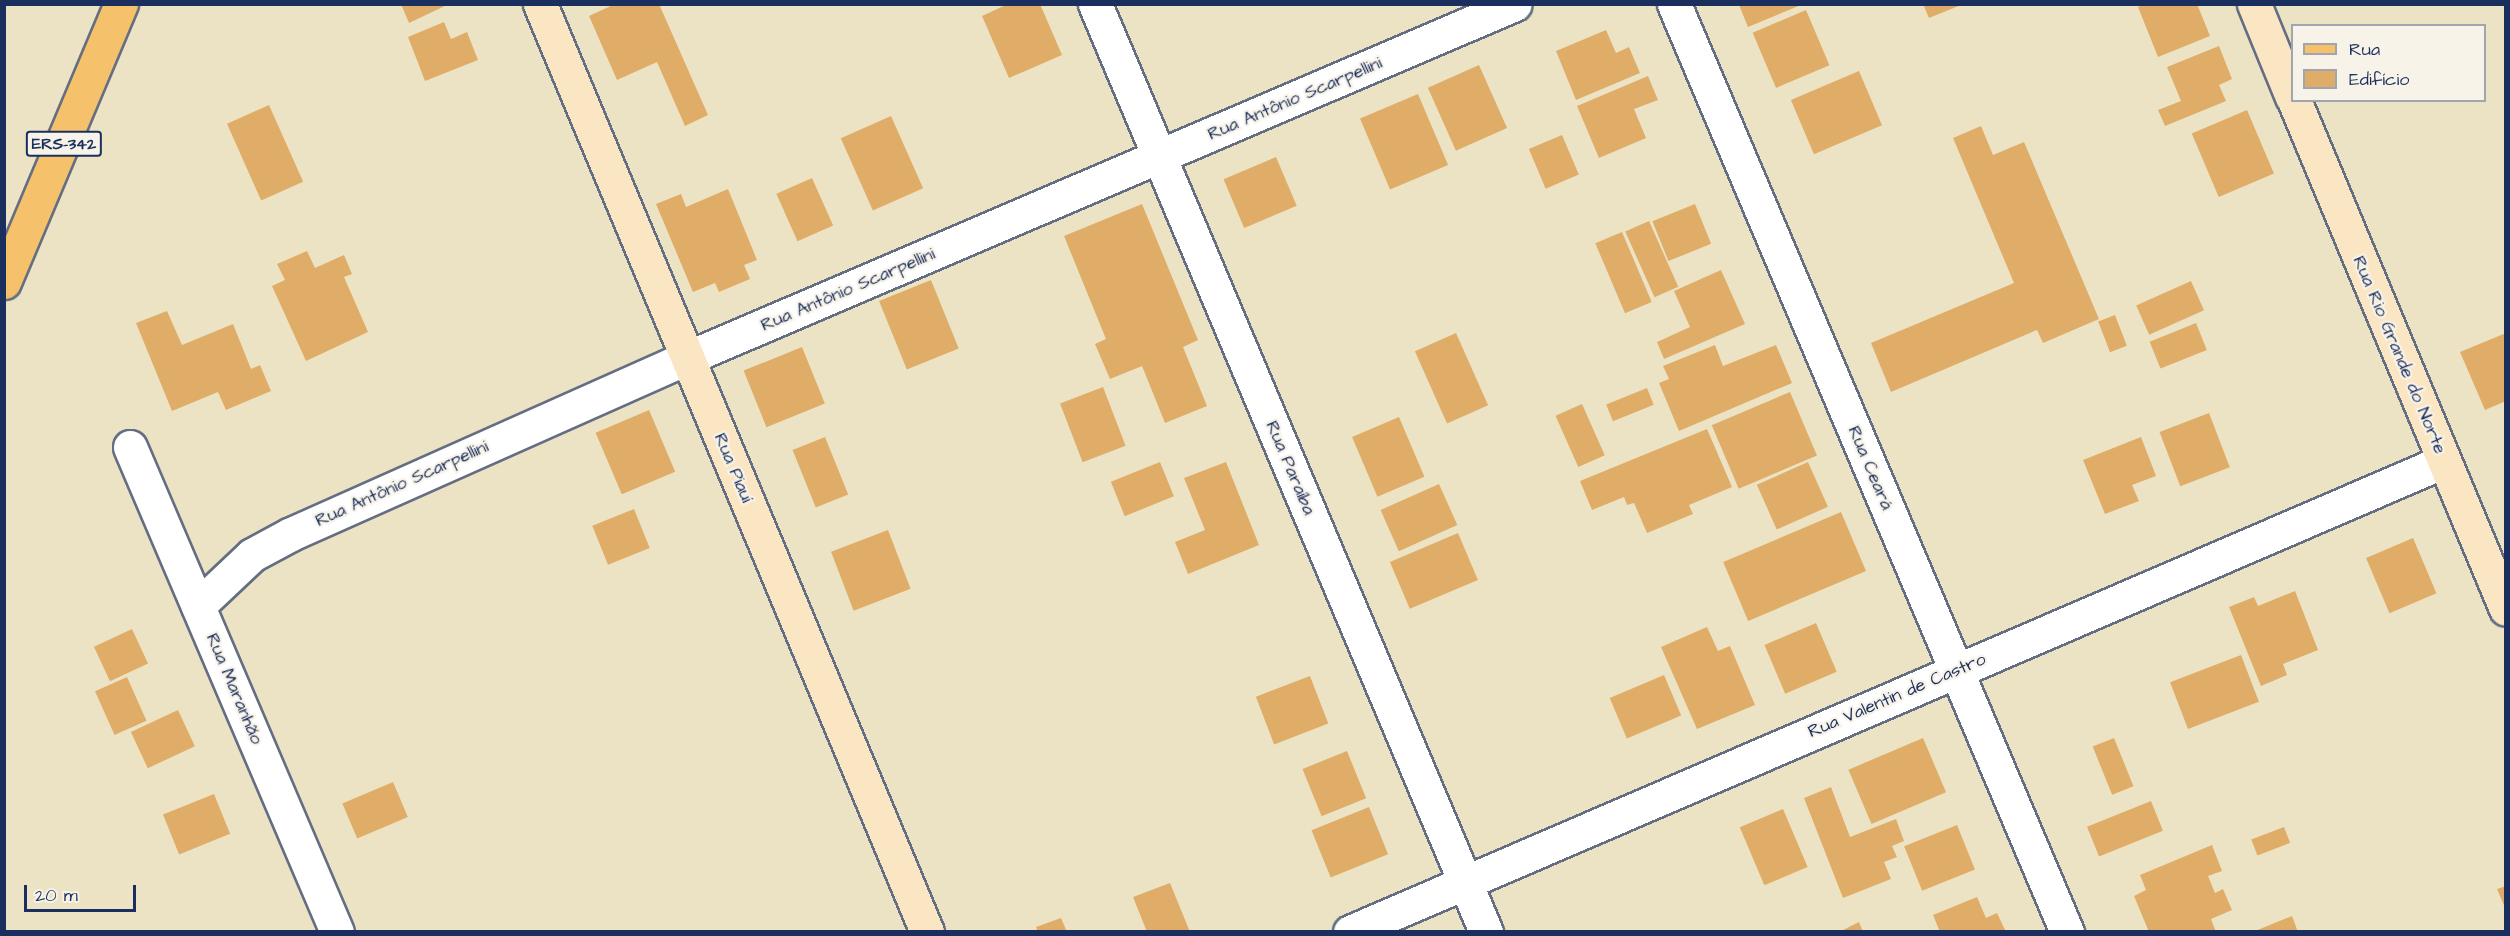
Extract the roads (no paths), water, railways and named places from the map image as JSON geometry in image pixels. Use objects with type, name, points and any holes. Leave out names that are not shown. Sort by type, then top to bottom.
[{"type":"main road","name":"ERS-342","points":[[4,282],[121,4]]},
{"type":"street","name":"Rua Piauí","points":[[540,4],[927,932]]},
{"type":"street","name":"Rua Paraíba","points":[[1095,4],[1486,932]]},
{"type":"street","name":"Rua Antônio Scarpellini","points":[[198,606],[252,555],[291,534],[687,358],[1515,4]]},
{"type":"street","name":"Rua Ceará","points":[[1674,4],[2067,932]]},
{"type":"street","name":"Rua Rio Grande do Norte","points":[[2254,4],[2291,94]]},
{"type":"street","name":"Rua Rio Grande do Norte","points":[[2294,102],[2505,609]]},
{"type":"street","name":"Rua Maranhão","points":[[130,447],[337,932]]},
{"type":"street","name":"Rua Valentin de Castro","points":[[1350,932],[2444,461]]}]
